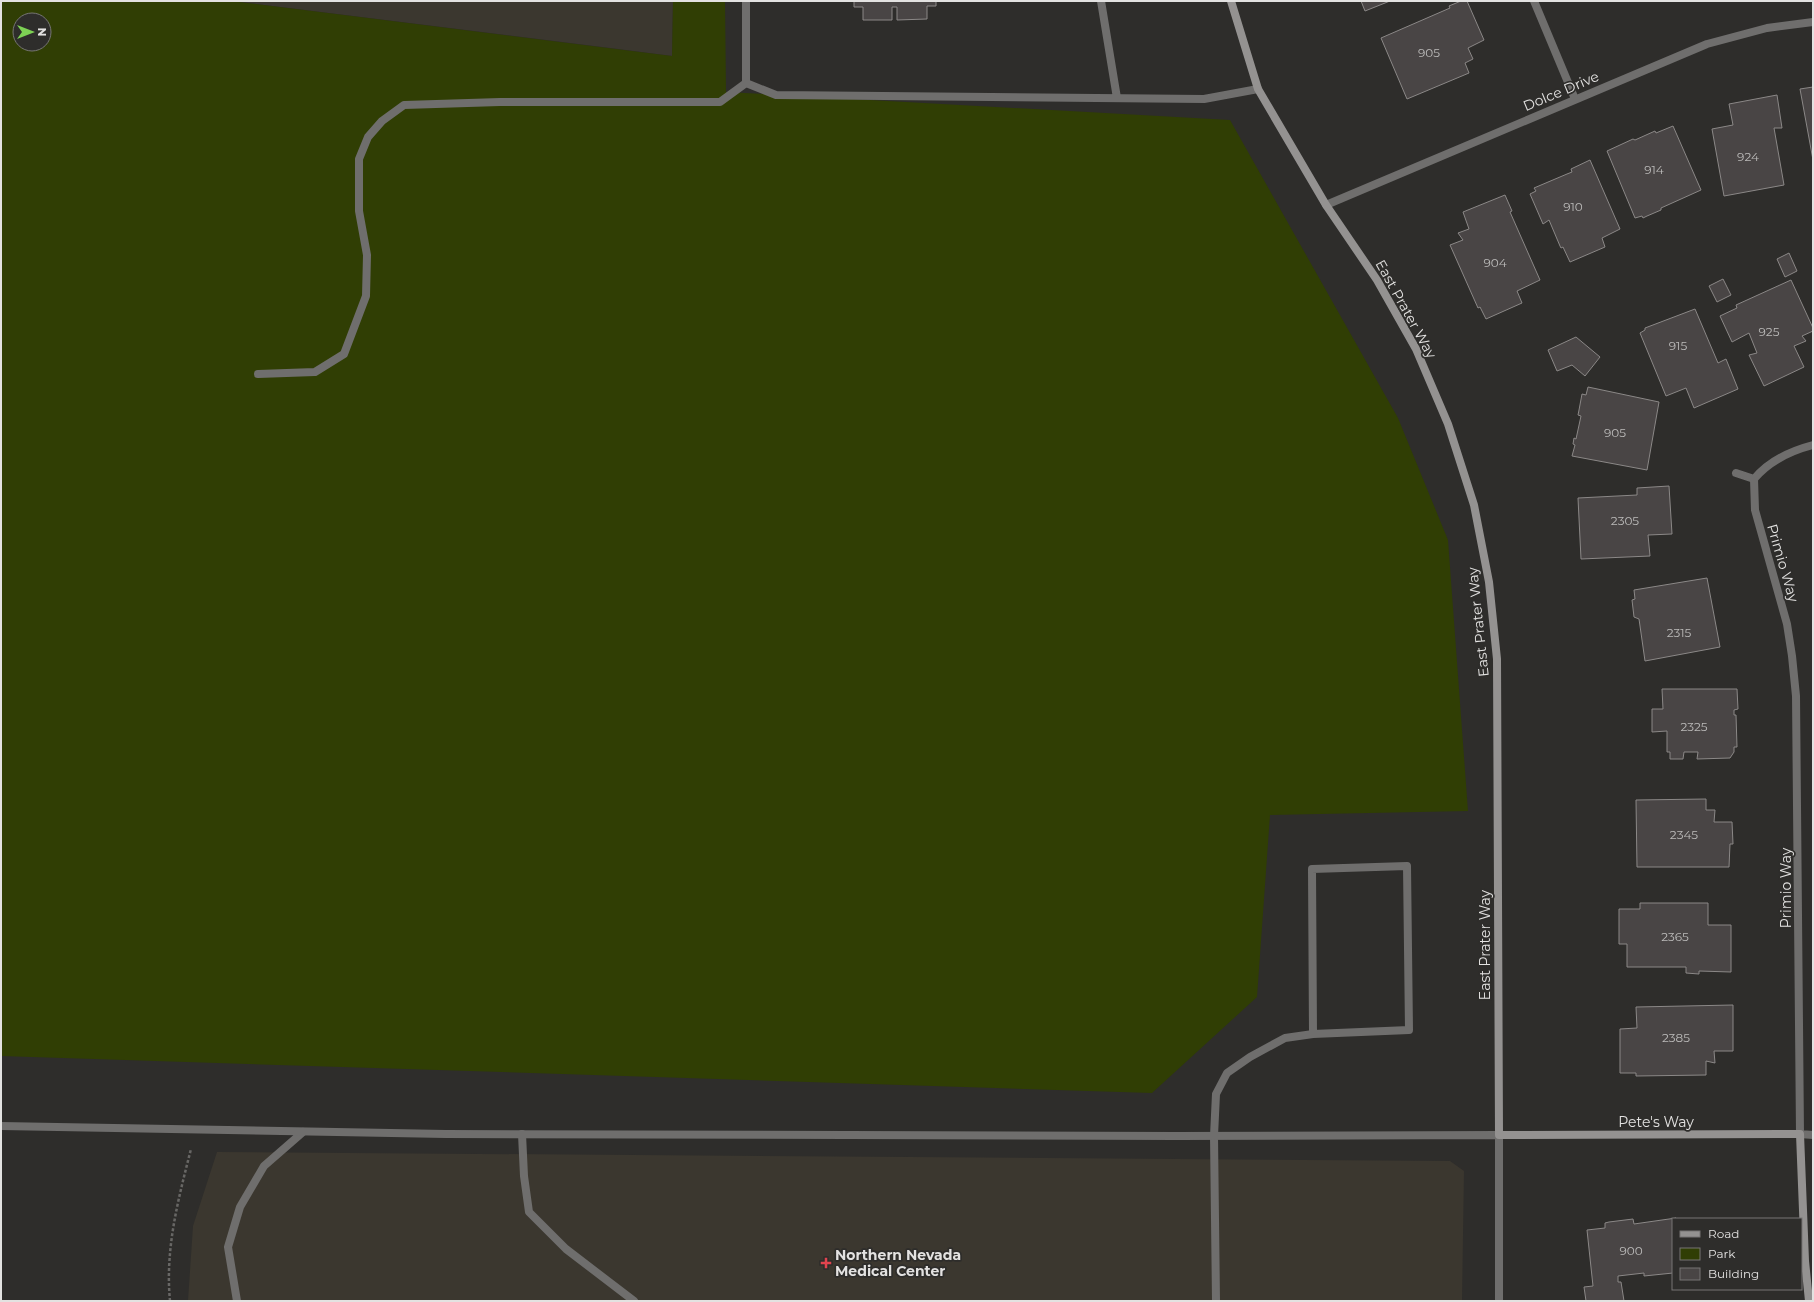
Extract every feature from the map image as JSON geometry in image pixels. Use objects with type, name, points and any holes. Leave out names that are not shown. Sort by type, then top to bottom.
[{"type":"street","points":[[746,1],[746,83]]},
{"type":"street","points":[[1101,1],[1117,98]]},
{"type":"street","name":"East Prater Way","points":[[1231,1],[1258,89],[1326,205],[1377,280],[1416,349],[1448,424],[1474,505],[1489,582],[1497,659],[1499,1301]]},
{"type":"street","points":[[1534,1],[1576,99]]},
{"type":"street","name":"Dolce Drive","points":[[1326,205],[1707,44],[1767,28],[1813,22]]},
{"type":"street","points":[[746,83],[776,95],[1204,99],[1258,89]]},
{"type":"street","points":[[258,374],[315,372],[344,354],[366,296],[367,255],[359,212],[359,159],[368,137],[382,121],[404,105],[500,102],[720,102],[746,83]]},
{"type":"street","points":[[1736,473],[1754,479],[1763,468],[1784,456],[1813,445]]},
{"type":"street","name":"Primio Way","points":[[1754,479],[1755,510],[1787,624],[1796,696],[1800,1134],[1805,1261],[1809,1301]]},
{"type":"street","points":[[1216,1301],[1214,1136],[1216,1094],[1227,1073],[1250,1057],[1285,1038],[1313,1034],[1409,1030],[1407,866],[1312,869],[1313,1034]]},
{"type":"street","points":[[1,1126],[303,1132],[522,1134],[1214,1136],[1499,1135]]},
{"type":"street","points":[[236,1301],[228,1247],[240,1207],[264,1166],[303,1132]]},
{"type":"street","points":[[522,1134],[524,1176],[530,1212],[566,1249],[634,1301]]},
{"type":"street","name":"Pete's Way","points":[[1499,1135],[1813,1135]]},
{"type":"path","points":[[170,1301],[168,1281],[171,1237],[176,1205],[196,1130]]},
{"type":"shaded area","points":[[231,1],[673,1],[672,56],[618,49]]},
{"type":"shaded area","name":"Northern Nevada Medical Center","points":[[217,1152],[1450,1161],[1464,1171],[1462,1301],[188,1301],[193,1226]]},
{"type":"green space","points":[[1,1],[231,1],[672,56],[673,1],[725,1],[726,92],[1230,120],[1398,418],[1448,540],[1468,811],[1270,815],[1257,997],[1152,1093],[1,1056]]},
{"type":"building","points":[[854,1],[936,1],[936,6],[927,6],[927,19],[897,20],[897,7],[892,7],[892,20],[863,20],[863,7],[854,7]]},
{"type":"building","points":[[1361,1],[1390,1],[1365,11]]},
{"type":"building","points":[[1461,1],[1467,1],[1484,40],[1468,48],[1473,59],[1465,63],[1469,73],[1407,99],[1381,38],[1450,8],[1449,6]]},
{"type":"building","points":[[1813,87],[1813,160],[1800,89]]},
{"type":"building","points":[[1777,95],[1782,128],[1774,128],[1784,185],[1724,196],[1712,129],[1733,125],[1729,104]]},
{"type":"building","points":[[1673,126],[1701,190],[1643,218],[1642,216],[1635,218],[1607,151],[1633,139],[1635,140],[1655,131],[1656,133]]},
{"type":"building","points":[[1590,160],[1620,229],[1602,238],[1605,247],[1570,262],[1563,247],[1561,248],[1560,246],[1549,220],[1543,224],[1530,194],[1536,191],[1534,188],[1572,172],[1571,169]]},
{"type":"building","points":[[1505,195],[1512,211],[1510,212],[1540,280],[1517,291],[1522,303],[1486,319],[1480,307],[1478,308],[1450,245],[1463,240],[1458,233],[1469,229],[1463,212]]},
{"type":"building","points":[[1789,253],[1797,271],[1785,277],[1777,259]]},
{"type":"building","points":[[1723,279],[1731,295],[1717,302],[1709,286]]},
{"type":"building","points":[[1791,280],[1813,328],[1813,331],[1802,336],[1806,341],[1794,346],[1804,367],[1764,386],[1749,355],[1757,353],[1749,333],[1732,342],[1720,316],[1737,308],[1736,305]]},
{"type":"building","points":[[1695,309],[1718,363],[1726,359],[1738,389],[1694,408],[1686,388],[1666,396],[1640,333],[1645,330],[1645,328]]},
{"type":"building","points":[[1576,337],[1600,357],[1585,376],[1572,365],[1557,371],[1548,350]]},
{"type":"building","points":[[1588,387],[1659,402],[1647,470],[1572,456],[1575,445],[1573,444],[1574,438],[1576,439],[1581,416],[1578,415],[1582,394],[1586,395]]},
{"type":"building","points":[[1669,486],[1672,534],[1648,535],[1650,556],[1581,559],[1578,498],[1637,495],[1637,488]]},
{"type":"building","points":[[1707,578],[1720,647],[1645,661],[1639,619],[1634,617],[1632,600],[1635,599],[1634,590]]},
{"type":"building","points":[[1662,689],[1737,689],[1738,709],[1734,710],[1734,715],[1736,715],[1737,747],[1734,747],[1734,752],[1730,758],[1697,759],[1698,752],[1684,752],[1683,759],[1670,759],[1670,752],[1667,752],[1667,731],[1652,732],[1652,709],[1663,709]]},
{"type":"building","points":[[1706,799],[1706,810],[1715,810],[1714,822],[1732,822],[1733,844],[1730,844],[1729,867],[1637,867],[1636,800]]},
{"type":"building","points":[[1640,903],[1708,903],[1708,925],[1731,925],[1731,972],[1699,971],[1699,974],[1686,973],[1686,967],[1627,967],[1627,944],[1619,944],[1619,909],[1640,909]]},
{"type":"building","points":[[1733,1005],[1733,1051],[1714,1051],[1715,1063],[1706,1061],[1706,1075],[1636,1076],[1636,1073],[1620,1073],[1620,1029],[1637,1028],[1636,1007]]},
{"type":"building","points":[[1633,1219],[1634,1224],[1672,1219],[1672,1273],[1644,1276],[1644,1273],[1618,1276],[1618,1282],[1621,1282],[1624,1301],[1586,1301],[1584,1287],[1593,1286],[1587,1230],[1605,1228],[1605,1223],[1609,1222]]},
{"type":"place","name":"Northern Nevada Medical Center","points":[[826,1263]]}]
